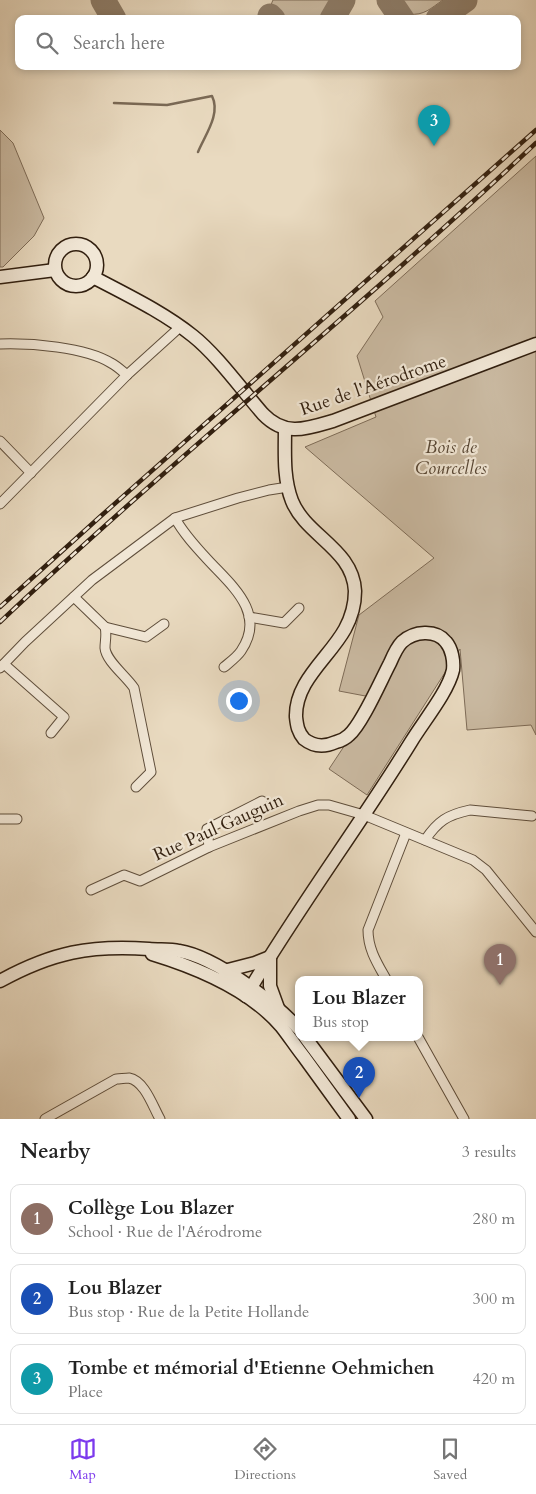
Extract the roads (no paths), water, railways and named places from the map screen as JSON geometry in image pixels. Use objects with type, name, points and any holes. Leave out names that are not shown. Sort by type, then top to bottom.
[{"type":"street","points":[[79,244],[90,249],[96,259],[96,272],[93,277],[88,282],[75,286],[62,281],[55,270],[56,255],[66,245],[79,244]]},
{"type":"street","points":[[0,276],[55,270]]},
{"type":"street","name":"Rue de l'Aérodrome","points":[[93,277],[139,301],[180,327],[202,344],[271,423],[285,428],[304,429],[333,421],[536,344]]},
{"type":"street","points":[[0,504],[127,374],[180,327]]},
{"type":"street","points":[[0,344],[60,348],[95,356],[111,362],[127,374]]},
{"type":"street","points":[[248,992],[391,775],[449,679],[453,668],[452,655],[448,643],[439,635],[427,632],[414,635],[403,642],[395,653],[359,722],[349,736],[326,746],[315,745],[298,732],[296,703],[304,687],[344,631],[350,617],[355,591],[346,563],[340,554],[298,511],[292,502],[286,476],[285,428]]},
{"type":"street","points":[[0,441],[31,474]]},
{"type":"street","points":[[51,733],[64,717],[2,666],[25,642],[92,580],[174,518],[238,498],[288,487]]},
{"type":"street","points":[[174,518],[202,553],[241,596],[249,613],[247,639],[240,652],[224,666]]},
{"type":"street","points":[[74,597],[106,627],[146,637],[164,624]]},
{"type":"street","points":[[250,617],[284,623],[299,608]]},
{"type":"street","points":[[106,627],[105,649],[109,660],[134,688],[151,772],[136,788]]},
{"type":"street","points":[[209,847],[207,829],[262,801]]},
{"type":"street","name":"Rue Paul Gauguin","points":[[90,890],[124,874],[140,881],[209,847],[299,810],[318,805],[329,805],[364,815]]},
{"type":"street","points":[[424,840],[436,824],[451,815],[470,810],[532,816]]},
{"type":"street","points":[[364,815],[473,860],[486,870],[536,932]]},
{"type":"street","points":[[0,819],[17,819]]},
{"type":"street","points":[[384,976],[371,950],[368,930],[406,833]]},
{"type":"street","points":[[0,981],[48,958],[101,948],[180,951],[201,958],[224,971],[248,992],[281,1026],[349,1119]]},
{"type":"street","points":[[130,948],[177,962],[248,992],[279,1010],[295,1025]]},
{"type":"street","points":[[224,971],[255,964],[270,957]]},
{"type":"street","points":[[270,957],[270,986],[279,1010]]},
{"type":"street","points":[[308,1041],[366,1119]]},
{"type":"street","points":[[420,1041],[464,1119]]},
{"type":"street","points":[[45,1119],[116,1079],[128,1078],[136,1081],[144,1090],[160,1119]]},
{"type":"waterway","points":[[114,103],[167,105],[212,96],[215,110],[208,132],[198,152]]},
{"type":"railway","points":[[0,607],[536,130]]},
{"type":"railway","points":[[0,622],[133,501],[403,264],[536,143]]},
{"type":"place","name":"Tombe et mémorial d'Etienne Oehmichen","points":[[434,146]]},
{"type":"place","name":"Collège Lou Blazer","points":[[500,985]]},
{"type":"place","name":"Lou Blazer","points":[[359,1098]]},
{"type":"park label","name":"Bois de Courcelles","points":[[451,457]]}]
